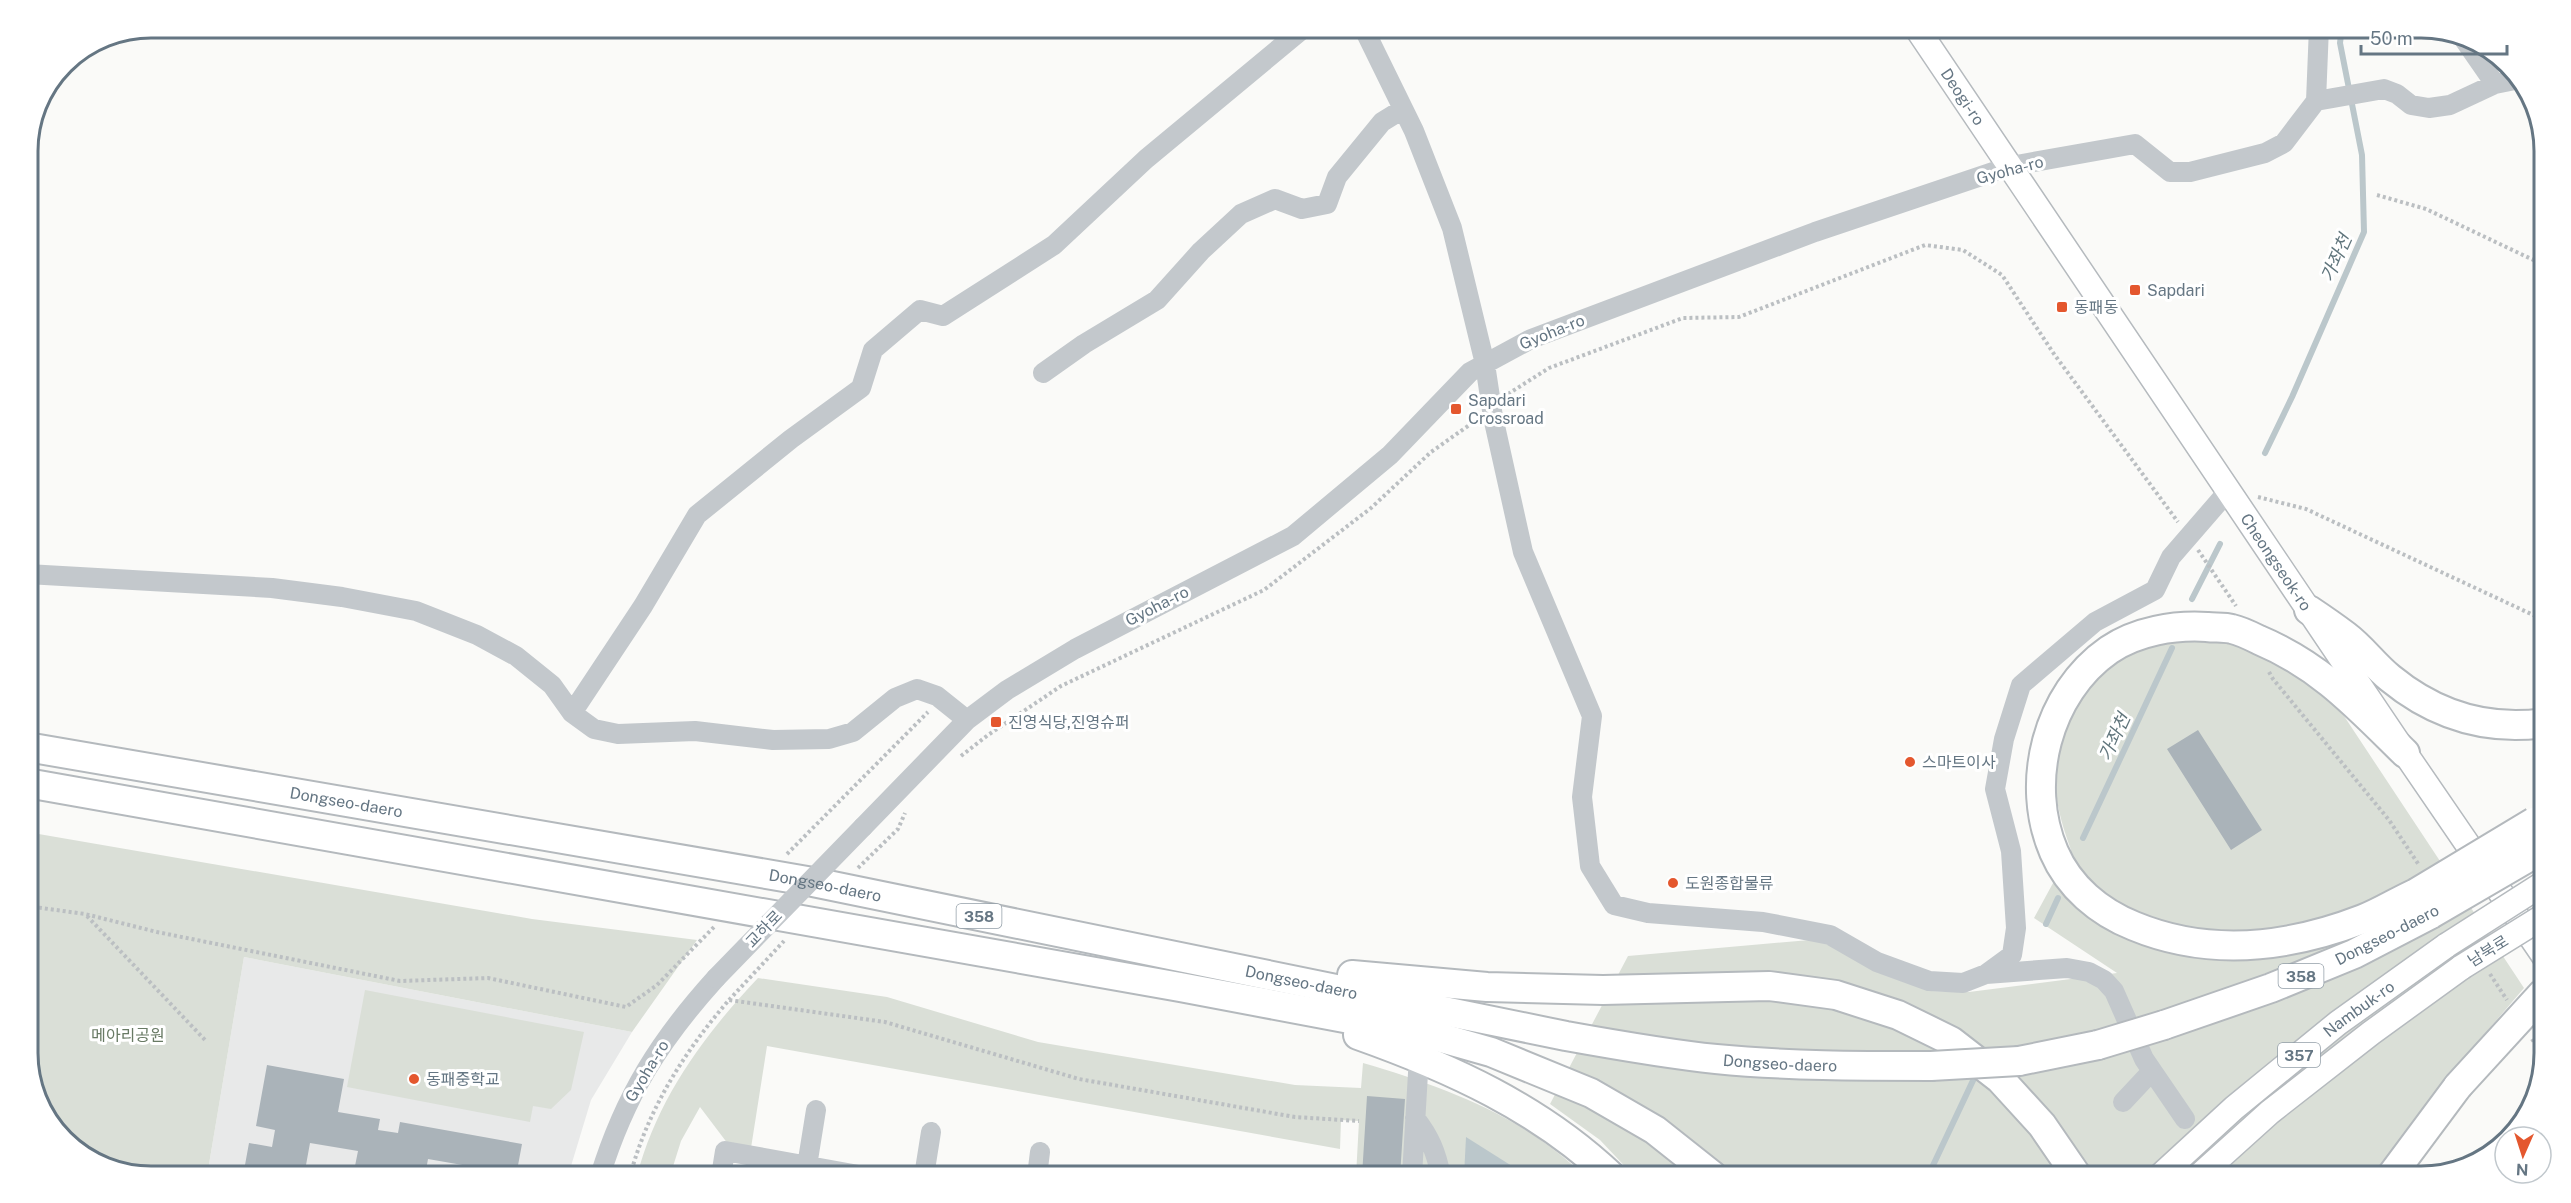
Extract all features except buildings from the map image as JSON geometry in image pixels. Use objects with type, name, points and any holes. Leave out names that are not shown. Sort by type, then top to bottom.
[{"type":"highway","points":[[2308,610],[2348,637],[2390,678],[2427,703],[2474,723],[2517,727],[2534,725]]},
{"type":"highway","points":[[2405,753],[2332,683],[2279,649],[2232,629],[2190,626],[2147,632],[2110,650],[2081,675],[2059,708],[2044,747],[2041,786],[2044,821],[2054,852],[2070,879],[2091,902],[2120,921],[2152,934],[2186,943],[2223,946],[2266,943],[2309,935],[2363,919],[2423,891],[2534,821]]},
{"type":"highway","name":"Dongseo-daero","points":[[38,749],[766,874],[1566,1036],[1715,1059],[1786,1063],[1931,1066],[2019,1061],[2097,1045],[2164,1025],[2271,988],[2354,954],[2423,891],[2534,852]]},
{"type":"highway","name":"Dongseo-daero","points":[[38,785],[1180,987],[1424,1033],[1491,1052],[1562,1080],[1619,1107],[1655,1130],[1700,1166]]},
{"type":"highway","points":[[38,800],[548,877]]},
{"type":"highway","points":[[979,916],[1374,978],[1487,987],[1603,990],[1769,986],[1836,995],[1898,1015],[1951,1041],[2000,1079],[2035,1117],[2070,1166]]},
{"type":"highway","points":[[1180,987],[1350,1032],[1419,1056],[1476,1082],[1517,1105],[1580,1149],[1600,1166]]},
{"type":"highway","points":[[2398,1166],[2457,1086],[2534,1003]]},
{"type":"main road","name":"Deogi-ro","points":[[1924,38],[2011,166]]},
{"type":"main road","name":"Cheongseok-ro","points":[[2011,166],[2308,610],[2534,941]]},
{"type":"main road","name":"Nambuk-ro","points":[[2171,1166],[2234,1108],[2338,1023],[2447,945],[2534,890]]},
{"type":"main road","name":"남북로","points":[[2462,967],[2534,922]]},
{"type":"main road","name":"Nambuk-ro","points":[[2210,1166],[2270,1112],[2371,1033],[2462,967]]},
{"type":"street","points":[[572,713],[643,606],[697,515],[791,439],[861,388],[873,350],[920,310],[943,316],[1054,245],[1146,159],[1292,38]]},
{"type":"street","points":[[1368,38],[1403,109],[1452,228],[1485,364],[1491,405],[1523,552],[1592,716],[1582,797],[1590,866],[1614,905],[1648,913],[1763,922],[1830,935],[1876,962],[1929,981],[1963,983],[1986,974],[2012,955],[2016,928],[2011,851],[1995,789],[2004,739],[2021,685],[2095,622],[2155,590],[2171,557],[2229,490]]},
{"type":"street","points":[[2319,38],[2316,101],[2384,89],[2397,94],[2411,105],[2429,108],[2450,105],[2495,84],[2509,81]]},
{"type":"street","points":[[2471,50],[2495,84]]},
{"type":"street","name":"Gyoha-ro","points":[[863,827],[967,720],[1006,690],[1075,649],[1293,536],[1389,455],[1470,372],[1531,339],[1793,240],[2011,166],[2135,144],[2170,172],[2190,172],[2265,153],[2284,143],[2316,101]]},
{"type":"street","points":[[1043,373],[1084,344],[1158,300],[1202,251],[1241,214],[1275,199],[1302,209],[1327,204],[1337,177],[1344,168],[1382,122],[1403,109]]},
{"type":"street","points":[[38,575],[272,588],[342,597],[416,611],[477,635],[516,656],[552,685],[572,713],[594,729],[618,734],[695,731],[773,740],[829,739],[854,732],[896,698],[917,689],[941,699],[967,720]]},
{"type":"street","name":"교하로","points":[[716,978],[863,827]]},
{"type":"street","points":[[1986,974],[2067,968],[2089,972],[2104,980],[2114,992],[2136,1043],[2152,1071],[2185,1119]]},
{"type":"street","name":"Gyoha-ro","points":[[603,1166],[613,1134],[633,1091],[662,1042],[716,978]]},
{"type":"street","points":[[1413,1166],[1419,1056]]},
{"type":"street","points":[[2123,1102],[2152,1071]]},
{"type":"street","points":[[723,1166],[725,1151],[807,1166],[816,1110]]},
{"type":"street","points":[[1415,1118],[1429,1135],[1439,1166]]},
{"type":"street","points":[[926,1166],[931,1132]]},
{"type":"street","points":[[1038,1166],[1040,1152]]},
{"type":"path","points":[[2377,195],[2426,209],[2533,260]]},
{"type":"path","points":[[960,757],[1061,686],[1264,590],[1371,508],[1431,453],[1470,425],[1491,405],[1549,368],[1683,318],[1739,317],[1925,245],[1964,250],[2002,275],[2054,354],[2189,537],[2240,611],[2273,679],[2389,820],[2423,891]]},
{"type":"path","points":[[2229,490],[2306,509],[2534,615]]},
{"type":"path","points":[[766,874],[941,699]]},
{"type":"path","points":[[838,888],[898,829],[905,811]]},
{"type":"path","points":[[38,908],[85,914],[157,932],[400,981],[488,978],[626,1007],[657,985],[732,909]]},
{"type":"path","points":[[85,914],[206,1041]]},
{"type":"path","points":[[633,1166],[649,1118],[666,1085],[707,1026],[761,963],[804,921]]},
{"type":"path","points":[[2489,971],[2513,1009]]},
{"type":"path","points":[[729,1000],[885,1022],[1079,1078],[1295,1117],[1359,1121]]},
{"type":"path","points":[[2531,1037],[2534,1042]]},
{"type":"shaded area","name":"동패중학교","points":[[244,957],[632,1032],[591,1100],[571,1166],[209,1166]]},
{"type":"shaded area","points":[[1466,1137],[1512,1166],[1465,1166]]},
{"type":"green space","points":[[2188,636],[2226,639],[2304,673],[2344,716],[2524,988],[2441,1085],[2382,1166],[1625,1166],[1600,1140],[1550,1104],[1628,956],[1821,939],[1931,991],[1969,992],[2117,973],[2034,918],[2071,850],[2061,820],[2056,788],[2061,742],[2069,720],[2094,681],[2111,665],[2130,652],[2160,641]]},
{"type":"green space","name":"메아리공원","points":[[38,834],[532,919],[697,940],[632,1032],[244,957],[209,1166],[150,1166],[121,1162],[107,1157],[76,1138],[65,1127],[49,1103],[43,1089],[38,1060]]},
{"type":"green space","points":[[758,978],[887,997],[1038,1042],[1295,1085],[1361,1088],[1363,1063],[1422,1082],[1481,1106],[1535,1136],[1573,1166],[1357,1166],[1359,1121],[1341,1120],[1340,1149],[767,1046],[751,1148],[728,1144],[700,1107],[681,1141],[673,1166],[640,1166],[657,1121],[670,1095],[701,1045]]},
{"type":"green space","points":[[365,990],[584,1032],[571,1090],[551,1109],[533,1106],[530,1122],[347,1087]]},
{"type":"waterway","name":"가좌천","points":[[2265,453],[2364,232],[2362,155],[2341,38]]},
{"type":"waterway","name":"가좌천","points":[[2192,599],[2220,544]]},
{"type":"waterway","name":"가좌천","points":[[2083,838],[2172,648]]},
{"type":"waterway","name":"가좌천","points":[[2046,924],[2058,898]]},
{"type":"waterway","name":"가좌천","points":[[1933,1166],[1977,1072]]},
{"type":"place","name":"Sapdari","points":[[2135,290]]},
{"type":"place","name":"동패동","points":[[2062,307]]},
{"type":"place","name":"Sapdari Crossroad","points":[[1456,409]]},
{"type":"place","name":"진영식당,진영슈퍼","points":[[996,722]]},
{"type":"place","name":"스마트이사","points":[[1910,762]]},
{"type":"place","name":"도원종합물류","points":[[1673,883]]},
{"type":"place","name":"동패중학교","points":[[414,1079]]}]
